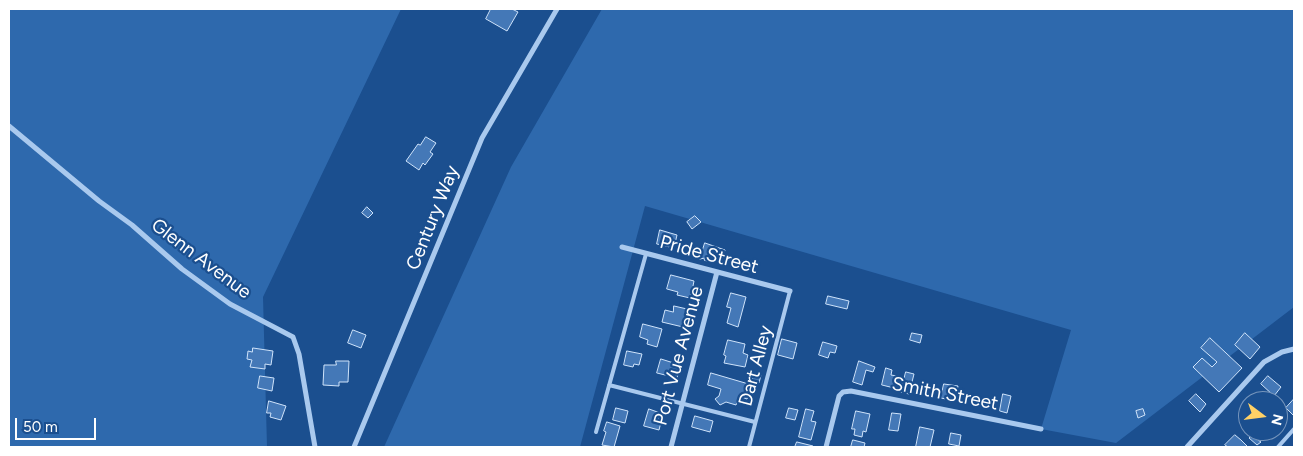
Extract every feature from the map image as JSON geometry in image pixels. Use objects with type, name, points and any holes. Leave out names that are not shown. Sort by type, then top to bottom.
[{"type":"street","name":"Century Way","points":[[354,447],[482,138],[557,9]]},
{"type":"street","name":"Glenn Avenue","points":[[9,126],[99,201],[132,225],[182,269],[230,304],[293,338],[299,354],[315,447]]},
{"type":"street","name":"Pride Street","points":[[622,247],[790,291]]},
{"type":"street","name":"Port Vue Avenue","points":[[670,447],[717,272]]},
{"type":"street","points":[[1187,447],[1264,362],[1282,352],[1294,349]]},
{"type":"street","name":"Smith Street","points":[[826,447],[839,396],[843,392],[850,391],[1041,429]]},
{"type":"lane","points":[[596,432],[646,254]]},
{"type":"lane","name":"Dart Alley","points":[[749,447],[790,291]]},
{"type":"lane","points":[[609,385],[755,422]]},
{"type":"lane","points":[[1278,447],[1294,429]]},
{"type":"shaded area","points":[[9,9],[401,9],[263,297],[267,447],[9,447]]},
{"type":"shaded area","points":[[602,9],[1294,9],[1294,307],[1116,443],[1041,429],[1071,330],[645,206],[580,447],[384,447],[511,167]]},
{"type":"building","points":[[491,9],[512,9],[518,12],[507,31],[486,19]]},
{"type":"building","points":[[426,137],[436,143],[430,152],[433,154],[425,165],[423,163],[419,170],[406,161],[418,144],[420,145]]},
{"type":"building","points":[[367,207],[373,213],[368,218],[362,213]]},
{"type":"building","points":[[695,216],[701,222],[692,229],[687,222]]},
{"type":"building","points":[[660,230],[677,235],[674,248],[657,244]]},
{"type":"building","points":[[705,243],[725,250],[721,263],[713,260],[712,263],[704,260],[705,258],[700,259]]},
{"type":"building","points":[[671,275],[694,281],[693,286],[696,287],[694,295],[691,294],[690,298],[677,295],[678,292],[667,289]]},
{"type":"building","points":[[731,293],[746,297],[738,327],[727,323],[731,308],[727,307]]},
{"type":"building","points":[[828,296],[849,301],[847,309],[826,304]]},
{"type":"building","points":[[674,306],[687,309],[685,315],[690,316],[688,323],[684,322],[683,327],[662,322],[665,310],[673,312]]},
{"type":"building","points":[[643,324],[662,329],[657,347],[647,344],[648,340],[640,337]]},
{"type":"building","points":[[353,330],[366,335],[361,348],[348,343]]},
{"type":"building","points":[[912,333],[922,335],[920,343],[910,340]]},
{"type":"building","points":[[1245,333],[1260,347],[1250,359],[1235,345]]},
{"type":"building","points":[[1210,338],[1242,368],[1219,392],[1193,367],[1202,358],[1212,367],[1217,362],[1201,348]]},
{"type":"building","points":[[782,339],[797,343],[793,359],[778,355]]},
{"type":"building","points":[[728,340],[745,344],[743,353],[748,355],[745,367],[724,363]]},
{"type":"building","points":[[823,342],[837,346],[835,353],[830,352],[828,358],[819,355]]},
{"type":"building","points":[[253,348],[273,351],[271,365],[265,364],[265,369],[250,367],[252,360],[247,359],[248,351],[252,352]]},
{"type":"building","points":[[627,351],[642,354],[639,365],[634,364],[633,367],[624,365]]},
{"type":"building","points":[[661,359],[680,365],[677,378],[657,373]]},
{"type":"building","points":[[336,361],[349,361],[348,382],[339,382],[339,386],[323,385],[324,365],[336,365]]},
{"type":"building","points":[[859,361],[875,367],[873,372],[866,370],[862,385],[853,382]]},
{"type":"building","points":[[886,368],[892,370],[891,375],[897,376],[894,388],[882,385]]},
{"type":"building","points":[[906,372],[914,374],[909,394],[901,392]]},
{"type":"building","points":[[711,373],[752,385],[747,399],[739,396],[736,405],[726,402],[720,405],[715,399],[719,396],[721,389],[708,385]]},
{"type":"building","points":[[754,373],[761,375],[759,383],[752,382]]},
{"type":"building","points":[[260,376],[274,378],[272,391],[258,388]]},
{"type":"building","points":[[1268,376],[1281,387],[1278,391],[1269,391],[1261,384]]},
{"type":"building","points":[[944,384],[958,386],[955,401],[941,398]]},
{"type":"building","points":[[1003,394],[1011,396],[1007,413],[1000,411]]},
{"type":"building","points":[[1196,394],[1206,404],[1200,412],[1189,401]]},
{"type":"building","points":[[1294,399],[1294,416],[1288,410],[1288,406]]},
{"type":"building","points":[[269,401],[286,406],[281,420],[270,417],[271,413],[267,413]]},
{"type":"building","points":[[616,408],[628,411],[625,423],[613,420]]},
{"type":"building","points":[[789,408],[798,410],[795,420],[786,418]]},
{"type":"building","points":[[649,409],[663,414],[659,430],[644,426]]},
{"type":"building","points":[[806,409],[814,411],[811,421],[816,422],[811,440],[799,437]]},
{"type":"building","points":[[1143,409],[1145,415],[1138,418],[1136,411]]},
{"type":"building","points":[[856,411],[870,414],[866,432],[863,431],[862,437],[854,435],[855,429],[852,429]]},
{"type":"building","points":[[892,413],[901,414],[898,431],[889,430]]},
{"type":"building","points":[[695,416],[713,421],[710,432],[692,427]]},
{"type":"building","points":[[607,422],[620,426],[614,447],[602,445]]},
{"type":"building","points":[[920,427],[934,430],[930,447],[916,447]]},
{"type":"building","points":[[951,433],[961,435],[959,446],[949,444]]},
{"type":"building","points":[[1235,435],[1238,438],[1238,441],[1242,441],[1248,447],[1228,447],[1225,445]]},
{"type":"building","points":[[853,440],[865,443],[864,447],[851,447]]},
{"type":"building","points":[[1252,441],[1261,442],[1257,445]]},
{"type":"building","points":[[797,442],[813,446],[813,447],[795,447]]}]
